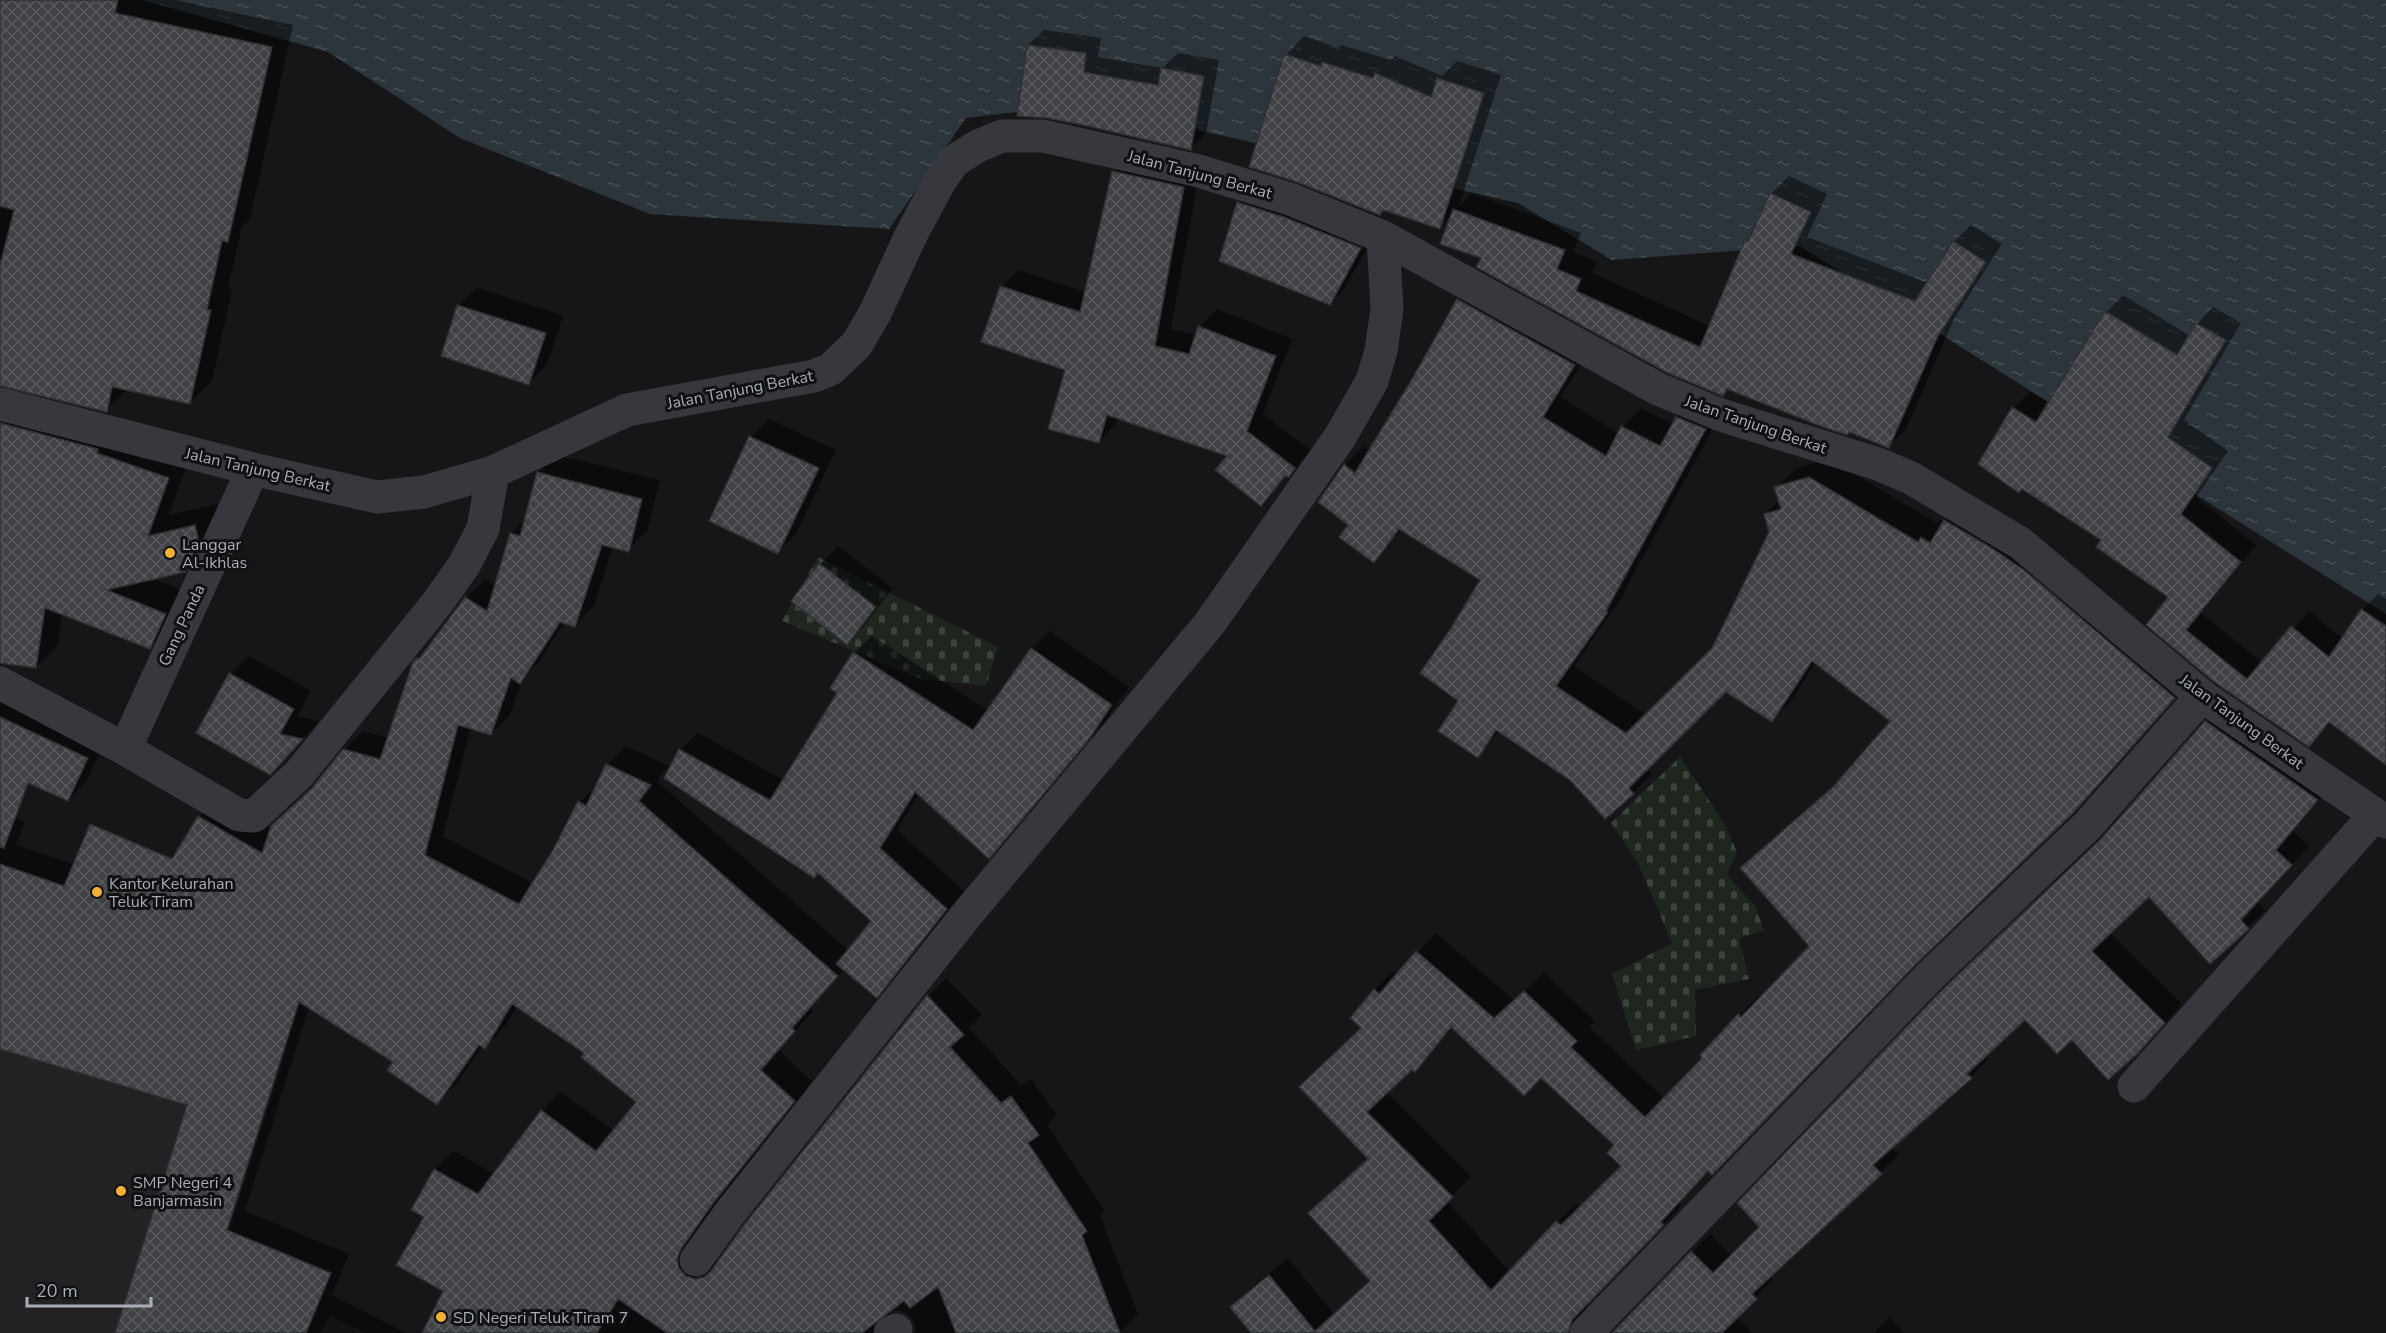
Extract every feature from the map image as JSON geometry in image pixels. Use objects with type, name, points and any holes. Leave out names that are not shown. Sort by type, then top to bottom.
[{"type":"street","name":"Jalan Tanjung Berkat","points":[[0,404],[253,469],[377,497],[424,492],[493,472],[627,410],[814,376],[831,369],[857,344],[911,235],[940,181],[954,161],[978,146],[1002,136],[1043,136],[1199,171],[1290,199],[1383,237],[1658,389],[1721,415],[1878,464],[1911,478],[2020,543],[2202,696],[2381,818]]},
{"type":"street","points":[[696,1260],[729,1214],[964,918],[1210,623],[1340,437],[1372,381],[1381,351],[1388,309],[1383,237]]},
{"type":"street","name":"Gang Panda","points":[[124,749],[253,469]]},
{"type":"street","points":[[0,683],[124,749],[239,815],[254,816],[299,774],[458,574],[483,529],[493,472]]},
{"type":"street","points":[[1586,1333],[1929,976],[2088,825],[2202,696]]},
{"type":"street","points":[[2134,1086],[2381,818]]},
{"type":"shaded area","name":"SMP Negeri 4 Banjarmasin","points":[[7,966],[287,1048],[197,1333],[0,1333],[0,983]]},
{"type":"shaded area","points":[[330,1315],[365,1333],[320,1333]]},
{"type":"green space","points":[[818,557],[998,647],[986,686],[921,679],[782,621]]},
{"type":"green space","points":[[1680,757],[1724,823],[1737,852],[1727,875],[1755,906],[1764,930],[1739,939],[1749,979],[1695,990],[1696,1036],[1636,1050],[1612,974],[1672,943],[1638,863],[1611,823]]},
{"type":"water","points":[[142,0],[2386,0],[2386,614],[1800,246],[1612,260],[1518,203],[1084,104],[966,118],[889,229],[650,214],[460,138],[328,52]]},
{"type":"building","points":[[0,0],[118,0],[115,13],[272,47],[228,242],[222,241],[207,310],[211,310],[190,404],[112,387],[107,412],[0,386],[0,265],[14,210],[0,206]]},
{"type":"building","points":[[1027,45],[1086,53],[1084,72],[1116,78],[1158,85],[1161,68],[1204,76],[1191,150],[1083,125],[1047,118],[1017,116]]},
{"type":"building","points":[[1284,54],[1321,66],[1322,62],[1373,78],[1375,73],[1431,97],[1437,78],[1484,93],[1440,229],[1383,210],[1380,215],[1297,182],[1249,167]]},
{"type":"building","points":[[1112,171],[1184,187],[1155,346],[1189,354],[1198,326],[1276,356],[1247,431],[1295,468],[1289,477],[1285,476],[1261,506],[1215,470],[1227,456],[1107,415],[1099,443],[1048,429],[1065,370],[981,342],[1000,286],[1080,312]]},
{"type":"building","points":[[1770,193],[1811,212],[1791,254],[1915,301],[1953,241],[1986,262],[1938,336],[1889,448],[1849,432],[1847,435],[1823,427],[1727,389],[1723,396],[1666,372],[1476,267],[1481,258],[1440,244],[1453,209],[1565,250],[1557,269],[1581,279],[1576,291],[1700,347],[1745,240],[1748,241]]},
{"type":"building","points":[[1237,202],[1284,217],[1361,248],[1330,305],[1219,261]]},
{"type":"building","points":[[1457,299],[1575,365],[1543,417],[1606,456],[1621,426],[1660,446],[1676,417],[1706,429],[1606,611],[1608,612],[1556,686],[1626,733],[1712,648],[1769,532],[1764,514],[1781,509],[1774,487],[1809,477],[1918,542],[1921,537],[1930,543],[1944,520],[1990,547],[2024,570],[2175,698],[2074,812],[1917,963],[1712,1175],[1708,1171],[1661,1222],[1664,1225],[1572,1320],[1568,1333],[1251,1333],[1230,1307],[1269,1275],[1315,1331],[1370,1281],[1308,1213],[1368,1159],[1299,1087],[1361,1028],[1350,1018],[1374,989],[1379,994],[1416,951],[1494,1018],[1524,991],[1577,1041],[1571,1047],[1645,1117],[1702,1058],[1700,1055],[1738,1014],[1741,1017],[1809,946],[1740,868],[1833,787],[1890,721],[1812,661],[1772,722],[1726,692],[1629,788],[1634,794],[1605,819],[1571,781],[1496,730],[1478,758],[1438,731],[1458,701],[1420,673],[1480,580],[1399,529],[1374,563],[1339,537],[1348,525],[1318,502],[1344,464],[1355,473]],"holes":[[[1451,1027],[1524,1096],[1541,1078],[1614,1145],[1607,1153],[1621,1166],[1561,1225],[1556,1221],[1491,1290],[1429,1221],[1453,1197],[1367,1112],[1412,1070],[1415,1072]]]},
{"type":"building","points":[[457,305],[546,333],[529,385],[441,356]]},
{"type":"building","points":[[2105,311],[2177,355],[2196,323],[2226,340],[2168,437],[2212,468],[2181,514],[2241,562],[2186,630],[2247,679],[2291,626],[2329,657],[2361,609],[2386,626],[2386,765],[2329,722],[2309,747],[2213,681],[2146,625],[2168,597],[2096,547],[2101,540],[2022,489],[2019,493],[1978,464],[2012,407],[2036,422]]},
{"type":"building","points":[[0,423],[98,449],[97,453],[169,478],[148,536],[195,525],[199,542],[185,572],[107,590],[166,614],[150,649],[45,608],[36,668],[0,663]]},
{"type":"building","points":[[749,436],[819,468],[778,554],[709,521]]},
{"type":"building","points":[[537,472],[642,499],[629,552],[602,545],[575,627],[560,622],[520,684],[511,678],[491,735],[458,725],[425,855],[519,904],[553,850],[578,801],[586,806],[606,764],[651,785],[639,801],[838,976],[792,1028],[795,1031],[761,1070],[795,1101],[714,1202],[681,1249],[677,1259],[679,1268],[686,1276],[695,1279],[704,1277],[711,1271],[744,1225],[927,995],[964,1035],[950,1047],[1001,1103],[1011,1096],[1039,1135],[1028,1143],[1087,1231],[1082,1235],[1120,1333],[956,1333],[938,1287],[910,1308],[904,1301],[862,1333],[667,1333],[618,1299],[597,1333],[422,1333],[443,1291],[396,1265],[424,1217],[411,1210],[434,1169],[478,1194],[541,1110],[596,1151],[636,1102],[581,1057],[584,1053],[512,1004],[485,1049],[479,1045],[437,1105],[387,1070],[393,1062],[299,1002],[227,1230],[331,1273],[306,1333],[115,1333],[187,1105],[0,1049],[0,864],[64,886],[90,824],[172,859],[198,816],[262,853],[271,826],[312,788],[343,749],[380,759],[413,662],[419,659],[465,597],[487,611],[510,533],[520,536]]},
{"type":"building","points":[[819,563],[876,607],[847,645],[791,601]]},
{"type":"building","points":[[1031,648],[1112,705],[1087,742],[989,859],[915,792],[880,848],[947,909],[877,998],[836,964],[871,921],[818,873],[814,878],[664,778],[679,749],[770,800],[837,693],[830,688],[853,652],[973,730]]},
{"type":"building","points":[[229,673],[294,709],[280,734],[303,739],[270,775],[196,733]]},
{"type":"building","points":[[0,717],[88,758],[68,801],[28,783],[4,848],[0,847]]},
{"type":"building","points":[[2205,721],[2318,800],[2276,850],[2292,865],[2241,920],[2249,929],[2210,964],[2149,897],[2092,951],[2165,1023],[2138,1053],[2108,1080],[2072,1040],[2057,1054],[2025,1020],[1967,1074],[1972,1078],[1873,1165],[1882,1174],[1752,1294],[1757,1299],[1722,1333],[1612,1333],[1691,1251],[1713,1273],[1759,1227],[1737,1203],[1943,989],[2101,839]]},
{"type":"place","name":"Langgar Al-Ikhlas","points":[[170,553]]},
{"type":"place","name":"Kantor Kelurahan Teluk Tiram","points":[[97,892]]},
{"type":"place","name":"SMP Negeri 4 Banjarmasin","points":[[121,1191]]},
{"type":"place","name":"SD Negeri Teluk Tiram 7","points":[[441,1317]]}]
